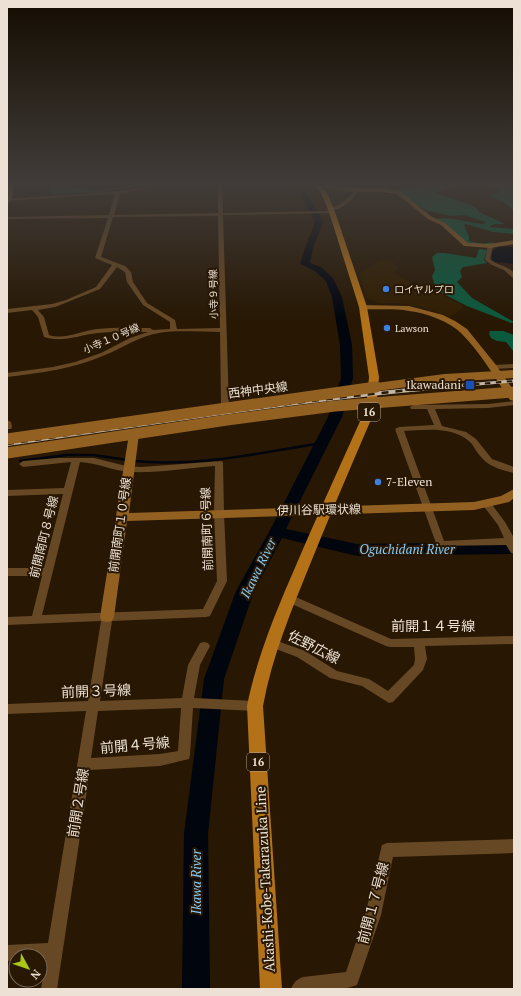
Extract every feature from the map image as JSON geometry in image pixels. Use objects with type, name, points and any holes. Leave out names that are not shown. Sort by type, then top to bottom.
[{"type":"main road","name":"16","points":[[322,511],[372,404],[370,387],[374,377],[363,307],[336,228]]},
{"type":"main road","name":"Akashi-Kobe-Takarazuka Line","points":[[271,989],[250,706],[258,690],[272,643],[289,598],[314,542],[322,511]]},
{"type":"street","points":[[107,228],[98,258],[123,267],[128,272],[130,282],[145,304],[173,322],[174,327],[172,331]]},
{"type":"street","name":"小寺９号線","points":[[221,228],[225,406]]},
{"type":"street","points":[[447,228],[466,245],[490,246],[514,242]]},
{"type":"street","points":[[490,246],[487,259],[491,263],[509,269],[514,277]]},
{"type":"street","points":[[7,311],[53,306],[68,302],[98,288],[116,264]]},
{"type":"street","points":[[363,307],[409,308],[440,317],[464,331],[493,367],[514,398],[414,407]]},
{"type":"street","points":[[33,308],[41,317],[46,336],[50,338],[61,339],[100,331],[158,331]]},
{"type":"street","name":"小寺１０号線","points":[[7,375],[53,369],[77,363],[103,354],[132,338],[158,331],[224,330]]},
{"type":"street","points":[[493,367],[514,366]]},
{"type":"street","points":[[370,387],[441,376],[514,370]]},
{"type":"street","name":"西神中央線","points":[[7,431],[231,407],[445,378],[514,374]]},
{"type":"street","name":"西神中央線","points":[[7,431],[225,406],[370,387]]},
{"type":"street","points":[[7,452],[226,420],[335,406],[514,392]]},
{"type":"street","points":[[7,457],[134,434],[362,405],[488,406],[514,402]]},
{"type":"street","points":[[430,405],[439,428]]},
{"type":"street","points":[[487,504],[502,524],[513,545],[440,544],[400,429],[439,428],[455,431],[470,437],[478,445],[485,458],[497,465],[514,470]]},
{"type":"street","name":"前開南町１０号線","points":[[107,617],[134,434]]},
{"type":"street","name":"前開南町６号線","points":[[7,621],[206,613],[222,580],[219,513],[219,463],[176,468],[76,460],[23,464]]},
{"type":"street","name":"前開南町８号線","points":[[36,620],[76,460]]},
{"type":"street","points":[[7,493],[69,491]]},
{"type":"street","name":"伊川谷駅環状線","points":[[122,516],[270,511],[322,511],[487,504],[505,499],[514,493]]},
{"type":"street","points":[[7,572],[49,572]]},
{"type":"street","name":"前開１４号線","points":[[289,598],[390,643],[514,640]]},
{"type":"street","name":"前開２号線","points":[[49,989],[107,617]]},
{"type":"street","name":"佐野広線","points":[[272,643],[301,654],[334,675],[365,682],[389,698],[420,666],[421,659],[419,642]]},
{"type":"street","points":[[204,646],[194,665],[186,703],[250,706]]},
{"type":"street","name":"前開３号線","points":[[7,710],[186,703]]},
{"type":"street","name":"前開４号線","points":[[85,764],[160,760],[184,754],[186,703]]},
{"type":"street","name":"前開１７号線","points":[[299,989],[303,985],[351,979],[373,915],[387,850],[514,846]]},
{"type":"street","points":[[7,953],[54,951]]},
{"type":"shaded area","points":[[499,246],[514,247],[514,264],[496,262],[492,260],[492,252]]},
{"type":"shaded area","points":[[380,261],[393,262],[398,269],[394,272],[410,283],[412,290],[418,293],[441,294],[463,306],[463,308],[450,317],[421,307],[397,303],[380,303],[366,298],[359,273]]},
{"type":"green space","points":[[450,228],[465,228],[469,241],[483,244],[492,242],[496,244],[475,245],[461,241]]},
{"type":"green space","points":[[481,228],[514,229],[514,234],[493,232]]},
{"type":"green space","points":[[479,249],[487,250],[484,260],[487,263],[463,267],[460,271],[462,277],[457,282],[472,298],[514,322],[511,323],[467,306],[436,290],[432,276],[435,270],[432,257],[437,253],[445,253],[476,258]]},
{"type":"green space","points":[[490,331],[503,331],[514,335],[514,352],[506,342],[497,341],[491,338],[489,334]]},
{"type":"waterway","name":"Ikawa River","points":[[277,532],[335,417],[347,378],[346,345],[337,297],[330,280],[318,269],[305,264],[317,228]]},
{"type":"waterway","points":[[134,461],[205,461],[252,455],[322,443]]},
{"type":"waterway","points":[[20,461],[67,455],[93,455],[127,460]]},
{"type":"waterway","name":"Ikawa River","points":[[196,989],[196,834],[214,679],[245,591],[277,532]]},
{"type":"waterway","name":"Oguchidani River","points":[[277,532],[357,550],[514,548]]},
{"type":"railway","points":[[442,387],[514,381]]},
{"type":"railway","points":[[7,444],[278,405],[442,387]]},
{"type":"railway","points":[[430,388],[442,387]]},
{"type":"place","name":"ロイヤルプロ","points":[[386,289]]},
{"type":"place","name":"Lawson","points":[[387,328]]},
{"type":"place","name":"Ikawadani","points":[[470,385]]},
{"type":"place","name":"7-Eleven","points":[[378,482]]}]
